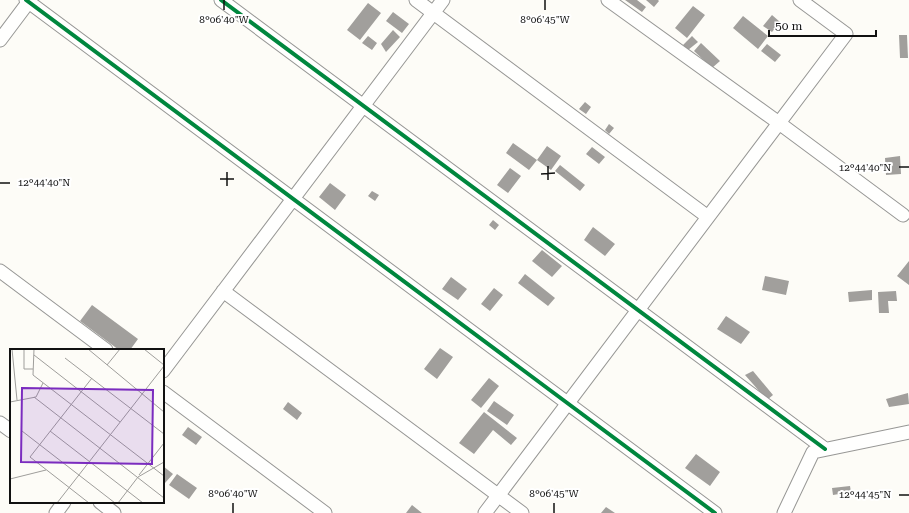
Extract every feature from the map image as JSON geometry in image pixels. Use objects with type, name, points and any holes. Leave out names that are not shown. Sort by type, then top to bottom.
[{"type":"street","points":[[221,0],[824,449]]},
{"type":"street","points":[[416,0],[708,218]]},
{"type":"street","points":[[164,370],[443,0]]},
{"type":"street","points":[[608,0],[779,123],[903,215]]},
{"type":"street","points":[[485,513],[846,34],[800,0]]},
{"type":"street","points":[[0,40],[28,1],[715,513]]},
{"type":"street","points":[[0,271],[105,349]]},
{"type":"street","points":[[224,291],[522,513]]},
{"type":"street","points":[[164,393],[325,513]]},
{"type":"street","points":[[0,423],[10,430]]},
{"type":"street","points":[[784,513],[813,452],[909,432]]},
{"type":"street","points":[[56,513],[63,503]]},
{"type":"street","points":[[101,503],[114,513]]},
{"type":"building","points":[[625,0],[637,0],[646,7],[642,12]]},
{"type":"building","points":[[646,0],[658,0],[659,1],[654,7]]},
{"type":"building","points":[[368,3],[381,13],[360,40],[347,30]]},
{"type":"building","points":[[693,6],[705,15],[687,38],[675,28]]},
{"type":"building","points":[[393,12],[409,24],[402,33],[386,21]]},
{"type":"building","points":[[772,15],[780,22],[772,32],[763,26]]},
{"type":"building","points":[[743,16],[768,36],[758,49],[733,28]]},
{"type":"building","points":[[393,30],[400,37],[386,52],[381,44]]},
{"type":"building","points":[[899,35],[907,35],[908,58],[900,58]]},
{"type":"building","points":[[368,36],[377,43],[372,50],[362,43]]},
{"type":"building","points":[[692,36],[698,42],[688,50],[683,45]]},
{"type":"building","points":[[701,43],[720,61],[712,68],[694,51]]},
{"type":"building","points":[[767,44],[781,55],[775,62],[761,51]]},
{"type":"building","points":[[585,102],[591,107],[586,114],[579,109]]},
{"type":"building","points":[[609,124],[614,128],[609,134],[605,130]]},
{"type":"building","points":[[513,143],[537,160],[529,170],[506,153]]},
{"type":"building","points":[[547,146],[561,156],[551,170],[537,160]]},
{"type":"building","points":[[592,147],[605,157],[599,164],[586,154]]},
{"type":"building","points":[[900,156],[901,174],[886,175],[885,158]]},
{"type":"building","points":[[560,165],[585,185],[580,191],[555,171]]},
{"type":"building","points":[[510,168],[521,176],[508,193],[497,185]]},
{"type":"building","points":[[330,183],[346,195],[335,210],[319,197]]},
{"type":"building","points":[[372,191],[379,195],[375,201],[368,196]]},
{"type":"building","points":[[493,220],[499,225],[495,230],[489,225]]},
{"type":"building","points":[[593,227],[615,244],[605,256],[584,240]]},
{"type":"building","points":[[542,250],[562,266],[552,277],[532,261]]},
{"type":"building","points":[[909,261],[909,285],[897,276]]},
{"type":"building","points":[[525,274],[555,298],[548,306],[518,283]]},
{"type":"building","points":[[765,276],[789,281],[786,295],[762,290]]},
{"type":"building","points":[[451,277],[467,289],[458,300],[442,289]]},
{"type":"building","points":[[494,288],[503,295],[490,311],[481,304]]},
{"type":"building","points":[[872,290],[872,300],[849,302],[848,292]]},
{"type":"building","points":[[896,291],[897,301],[888,301],[889,313],[879,313],[878,292]]},
{"type":"building","points":[[92,305],[138,339],[131,349],[118,349],[80,321]]},
{"type":"building","points":[[726,316],[750,332],[741,344],[717,329]]},
{"type":"building","points":[[440,348],[453,357],[437,379],[424,369]]},
{"type":"building","points":[[753,371],[773,395],[767,400],[745,375]]},
{"type":"building","points":[[489,378],[499,386],[481,408],[471,400]]},
{"type":"building","points":[[908,393],[909,404],[889,407],[886,399]]},
{"type":"building","points":[[494,401],[514,415],[507,425],[487,411]]},
{"type":"building","points":[[288,402],[302,413],[297,420],[283,409]]},
{"type":"building","points":[[484,412],[517,438],[511,445],[493,430],[474,454],[459,443]]},
{"type":"building","points":[[188,427],[202,437],[196,445],[182,435]]},
{"type":"building","points":[[696,454],[720,472],[710,486],[685,468]]},
{"type":"building","points":[[164,467],[173,474],[164,482]]},
{"type":"building","points":[[177,474],[197,488],[189,499],[169,485]]},
{"type":"building","points":[[850,486],[851,492],[833,495],[832,488]]},
{"type":"building","points":[[412,505],[422,513],[406,513]]},
{"type":"building","points":[[606,507],[615,513],[601,513]]},
{"type":"cycle path","points":[[26,0],[715,513]]},
{"type":"cycle path","points":[[221,0],[825,449]]}]
